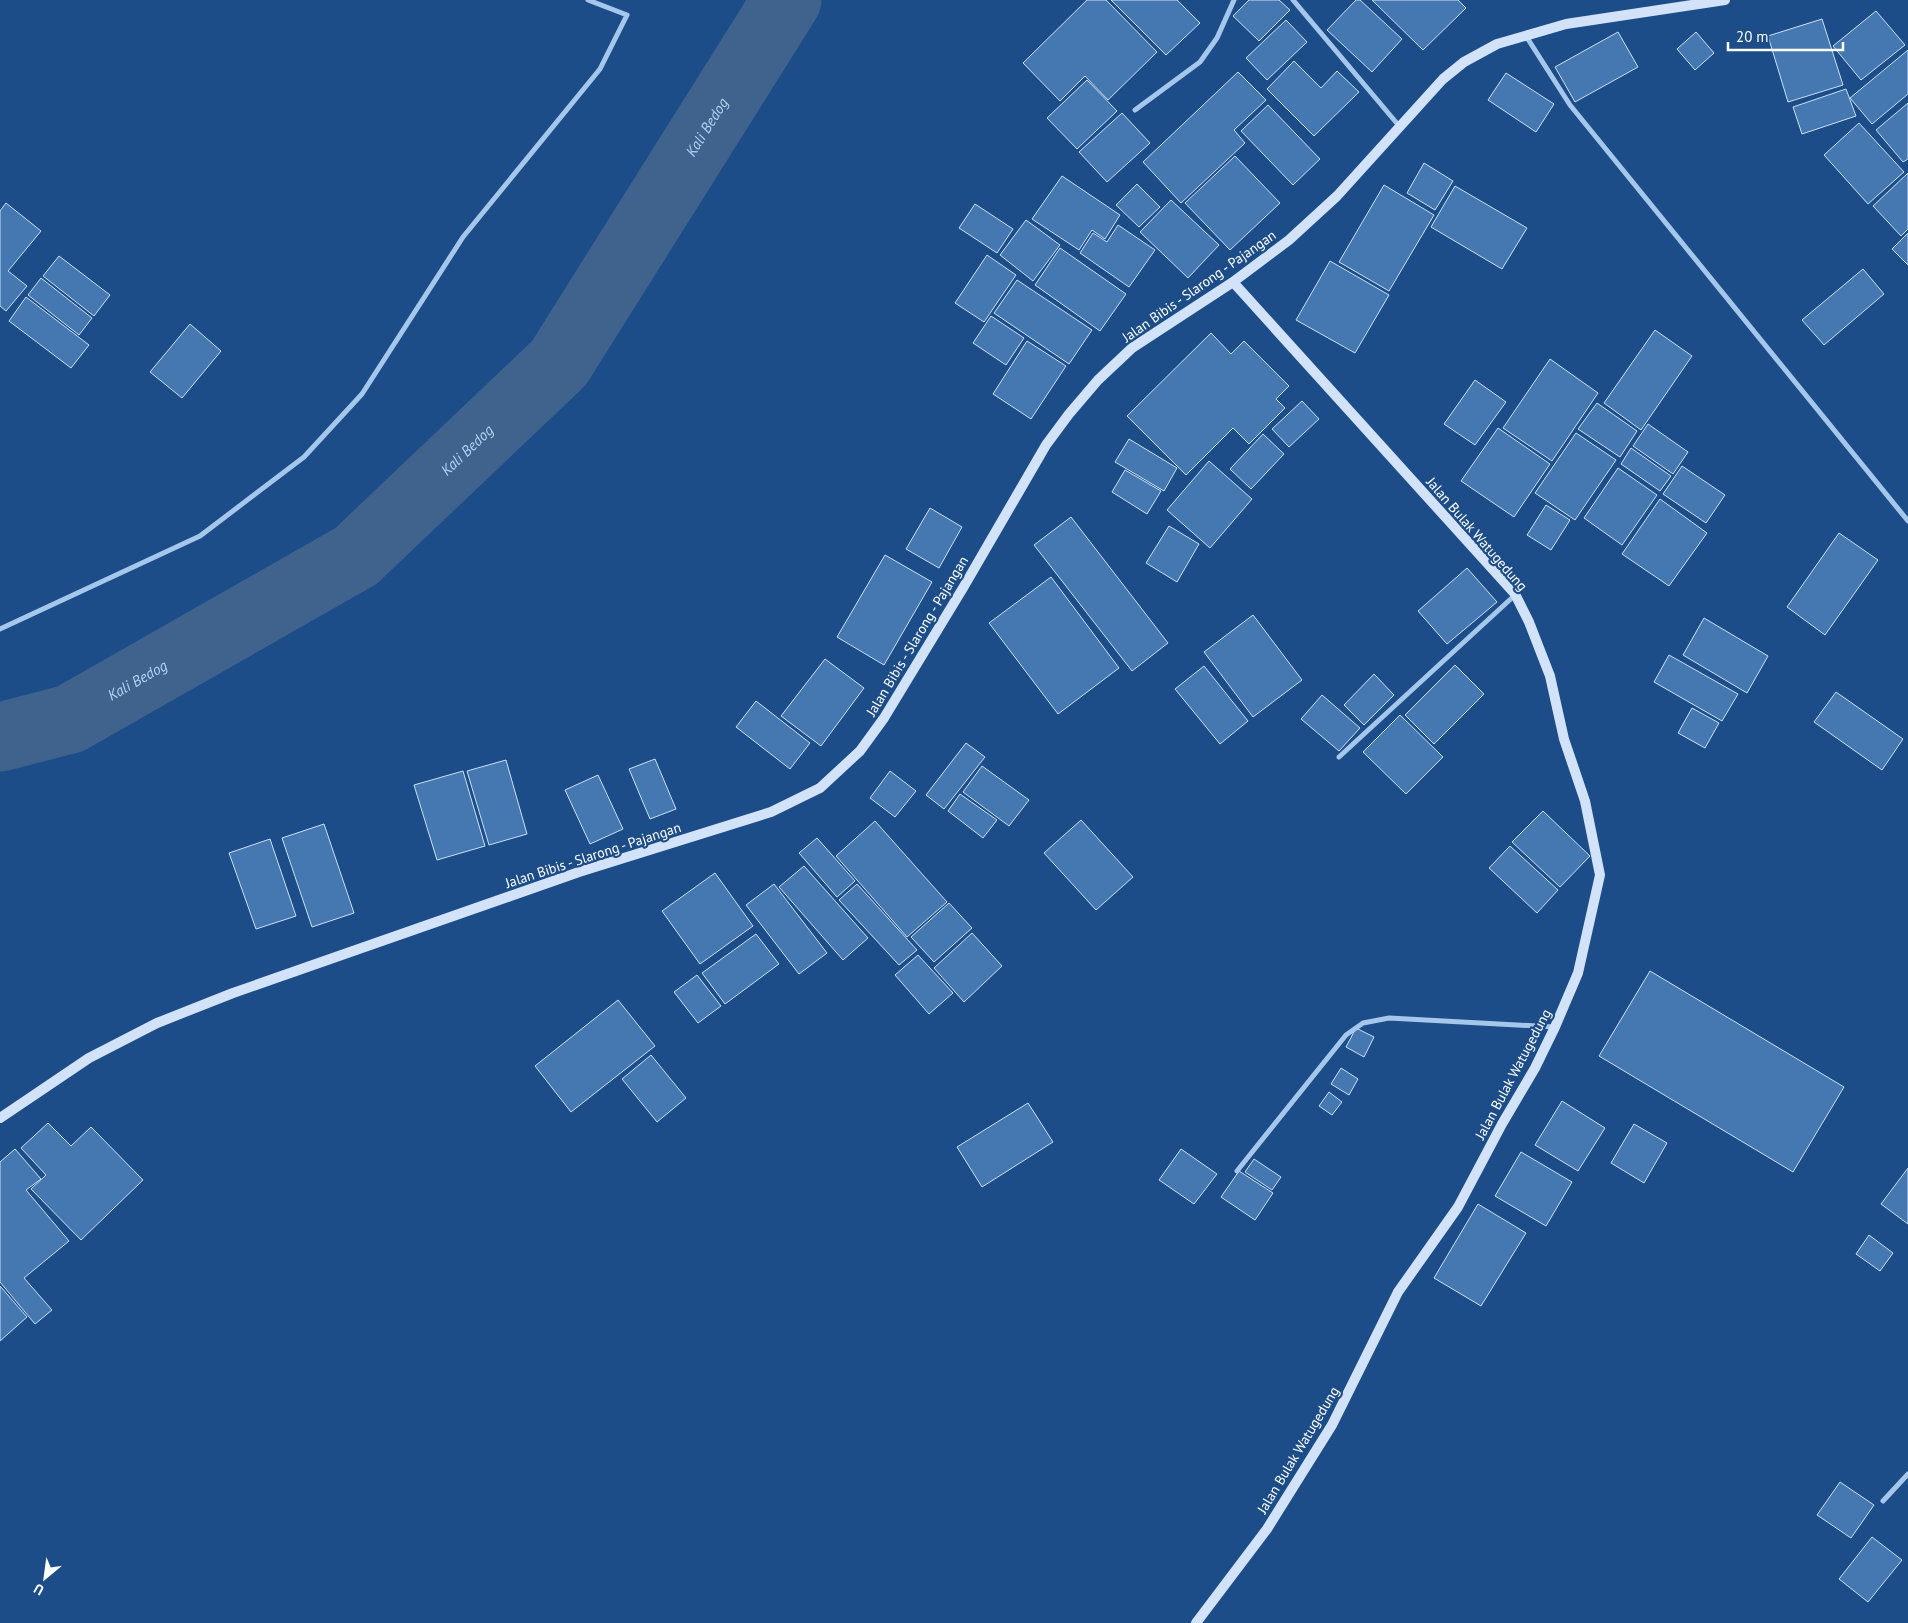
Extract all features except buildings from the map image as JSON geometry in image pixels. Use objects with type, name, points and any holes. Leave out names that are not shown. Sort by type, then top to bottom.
[{"type":"main road","name":"Jalan Bibis - Slarong - Pajangan","points":[[0,1118],[89,1058],[157,1023],[243,990],[579,872],[771,812],[820,788],[860,751],[884,718],[964,588],[1046,445],[1098,380],[1132,348],[1233,282],[1289,240],[1330,202],[1444,79],[1464,62],[1497,44],[1575,23],[1725,0]]},
{"type":"main road","name":"Jalan Bulak Watugedung","points":[[1196,1623],[1267,1528],[1332,1425],[1398,1292],[1458,1207],[1555,1027],[1578,973],[1600,875],[1585,801],[1564,739],[1550,676],[1529,622],[1515,594],[1233,282]]},
{"type":"street","points":[[0,629],[200,536],[304,457],[362,394],[463,237],[600,70],[627,15],[588,0]]},
{"type":"street","points":[[1135,110],[1200,62],[1217,38],[1234,0]]},
{"type":"street","points":[[1293,0],[1400,127]]},
{"type":"street","points":[[1525,35],[1570,105],[1908,520]]},
{"type":"street","points":[[1339,757],[1515,594]]},
{"type":"street","points":[[1237,1171],[1337,1046],[1356,1026],[1370,1021],[1389,1018],[1555,1027]]},
{"type":"street","points":[[1884,1501],[1908,1474]]},
{"type":"waterway","name":"Kali Bedog","points":[[0,737],[70,719],[356,556],[559,363],[787,0]]}]
